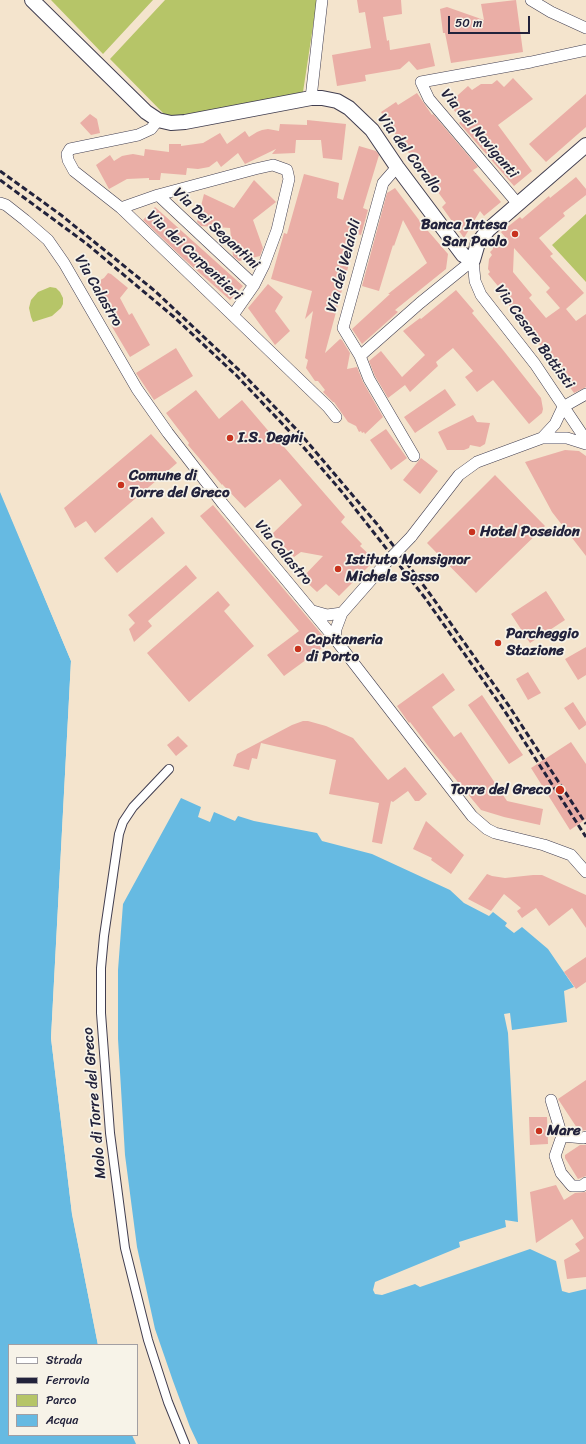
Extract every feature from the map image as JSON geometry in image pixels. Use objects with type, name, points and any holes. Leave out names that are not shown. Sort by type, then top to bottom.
[{"type":"street","points":[[32,0],[146,112],[158,120]]},
{"type":"street","points":[[310,98],[322,0]]},
{"type":"street","points":[[531,0],[551,12],[586,28]]},
{"type":"street","name":"Via dei Naviganti","points":[[518,204],[429,99],[421,82],[531,62],[586,50]]},
{"type":"street","name":"Via del Corallo","points":[[158,120],[171,123],[185,122],[310,98],[322,98],[336,102],[357,115],[372,130],[463,255],[473,260]]},
{"type":"street","name":"Via dei Carpentieri","points":[[121,208],[158,195],[272,165],[286,170],[289,179],[276,230],[264,265],[254,285],[233,315],[121,208],[74,171],[68,160],[67,154],[70,149],[138,135],[151,129],[158,120]]},
{"type":"street","name":"Via Cesare Battisti","points":[[586,145],[488,230],[478,243],[473,260],[474,281],[481,296],[535,364],[586,440]]},
{"type":"street","name":"Via dei Velaioli","points":[[398,167],[383,184],[343,328],[360,356],[369,380],[414,456]]},
{"type":"street","name":"Via Dei Segantini","points":[[158,195],[254,285]]},
{"type":"street","name":"Via Calastro","points":[[0,203],[6,205],[48,240],[64,263],[137,389],[164,426],[223,504],[335,639],[472,816],[487,829],[495,833],[544,845],[571,855],[586,872]]},
{"type":"street","points":[[360,356],[420,303],[473,260]]},
{"type":"street","points":[[233,315],[328,407],[336,418]]},
{"type":"street","points":[[542,438],[555,424],[563,407],[586,394]]},
{"type":"street","points":[[335,639],[336,629],[342,613],[411,537],[459,475],[477,462],[542,438],[567,438],[586,444]]},
{"type":"street","points":[[313,612],[326,615],[342,613]]},
{"type":"street","name":"Molo di Torre del Greco","points":[[169,770],[133,807],[123,822],[118,834],[104,936],[101,1014],[110,1133],[125,1248],[148,1340],[168,1402],[186,1444]]},
{"type":"street","points":[[551,1100],[562,1136],[555,1156],[561,1173],[572,1186],[582,1186],[586,1183]]},
{"type":"street","points":[[562,1136],[586,1137]]},
{"type":"green space","points":[[51,0],[153,0],[103,54]]},
{"type":"green space","points":[[165,0],[317,0],[303,92],[182,117],[165,115],[110,59]]},
{"type":"green space","points":[[586,214],[586,282],[552,245]]},
{"type":"green space","points":[[50,287],[56,288],[60,292],[63,298],[63,304],[61,308],[52,316],[33,322],[29,308],[31,300],[38,292]]},
{"type":"water","points":[[0,492],[71,661],[51,1038],[72,1214],[98,1344],[8,1344],[8,1436],[132,1436],[136,1444],[0,1444]]},
{"type":"water","points":[[181,798],[201,807],[198,817],[210,822],[214,812],[235,821],[238,816],[254,821],[317,833],[322,841],[372,854],[450,890],[464,903],[489,916],[493,912],[507,923],[505,926],[514,933],[522,927],[548,949],[574,987],[564,991],[567,1022],[512,1030],[510,1013],[504,1014],[508,1033],[518,1222],[505,1220],[506,1227],[459,1242],[460,1247],[375,1282],[373,1290],[375,1294],[382,1295],[415,1284],[420,1287],[530,1249],[556,1261],[562,1291],[569,1293],[586,1289],[586,1444],[198,1444],[190,1427],[155,1329],[137,1247],[125,1155],[118,1039],[118,970],[123,904]]},
{"type":"pier","points":[[0,490],[2,491],[73,661],[53,1038],[74,1214],[100,1344],[98,1344],[72,1214],[51,1038],[71,661]]},
{"type":"building","points":[[357,0],[401,0],[402,14],[383,17],[390,50],[430,43],[435,66],[417,70],[409,61],[400,69],[365,75],[366,81],[337,86],[332,55],[371,48],[365,12],[359,13]]},
{"type":"building","points":[[516,0],[523,52],[451,63],[445,33],[443,33],[440,9],[447,7],[484,20],[481,4]]},
{"type":"building","points":[[513,78],[533,99],[498,125],[532,171],[514,186],[459,123],[463,120],[448,104],[468,86],[472,90],[481,84],[492,84],[497,80],[504,87]]},
{"type":"building","points":[[417,93],[432,115],[433,114],[478,167],[473,170],[501,202],[484,216],[480,211],[464,238],[442,207],[446,203],[400,141],[381,112],[396,102],[398,105]]},
{"type":"building","points":[[586,94],[586,127],[546,162],[529,144]]},
{"type":"building","points":[[90,114],[97,119],[100,133],[91,135],[80,123]]},
{"type":"building","points":[[307,120],[346,124],[342,160],[323,158],[321,140],[296,140],[295,153],[272,154],[276,149],[245,164],[238,153],[221,167],[217,161],[209,167],[198,169],[187,168],[186,175],[161,173],[160,180],[149,180],[149,178],[127,179],[109,189],[96,165],[110,155],[114,161],[122,156],[133,154],[144,156],[145,149],[169,152],[169,144],[181,144],[181,146],[203,143],[220,133],[227,144],[245,131],[249,137],[262,130],[268,129],[279,131],[280,124],[307,125]]},
{"type":"building","points":[[359,146],[376,151],[379,155],[363,208],[368,210],[361,235],[357,234],[325,353],[340,339],[342,340],[350,353],[347,369],[357,367],[363,382],[383,417],[365,434],[361,431],[359,432],[356,426],[348,422],[334,402],[323,392],[325,390],[318,381],[315,381],[306,368],[308,360],[305,358],[313,311],[305,319],[312,291],[271,279],[284,233],[287,234],[304,174],[339,183],[337,198],[343,200]]},
{"type":"building","points":[[576,177],[586,189],[586,195],[563,213],[565,216],[539,238],[553,254],[550,256],[584,293],[566,309],[576,321],[586,314],[586,387],[574,393],[515,310],[514,311],[499,294],[502,291],[488,274],[490,272],[488,269],[489,259],[492,255],[490,252],[493,247],[506,238],[501,232],[520,217],[522,219],[549,196],[550,198]],"holes":[[[514,248],[550,288],[546,292],[560,308],[546,318],[529,298],[532,295],[513,272]]]},
{"type":"building","points":[[254,180],[276,202],[253,220],[263,248],[260,256],[239,261],[233,256],[230,228],[201,226],[197,222],[204,194],[234,208]]},
{"type":"building","points":[[395,188],[422,224],[448,254],[446,269],[395,310],[398,312],[362,344],[352,329],[390,294],[388,294],[427,263],[403,220],[394,246],[393,245],[379,291],[362,286],[387,193]]},
{"type":"building","points":[[155,207],[243,286],[230,300],[143,220]]},
{"type":"building","points":[[108,273],[128,288],[120,298],[129,315],[132,313],[150,345],[130,357],[111,325],[114,324],[91,285],[104,278]]},
{"type":"building","points":[[268,284],[283,297],[275,311],[290,331],[275,345],[248,308]]},
{"type":"building","points":[[456,290],[474,311],[472,313],[541,398],[543,409],[542,413],[529,424],[493,380],[477,392],[465,377],[473,371],[453,348],[436,362],[438,366],[410,392],[405,385],[388,398],[375,376],[369,361],[381,351],[402,377],[425,355],[403,331],[420,318],[421,319]]},
{"type":"building","points":[[176,348],[193,376],[154,400],[136,373]]},
{"type":"building","points":[[445,389],[456,405],[415,433],[404,417]]},
{"type":"building","points":[[196,390],[219,419],[242,400],[345,517],[341,522],[362,544],[360,546],[375,560],[339,596],[326,584],[317,592],[302,578],[323,556],[301,552],[294,557],[272,534],[302,505],[280,479],[245,508],[222,485],[188,445],[189,443],[166,413]]},
{"type":"building","points":[[473,415],[477,422],[490,423],[485,444],[480,447],[470,445],[469,448],[464,450],[447,450],[438,432]]},
{"type":"building","points":[[386,429],[407,458],[391,470],[370,440]]},
{"type":"building","name":"Comune di Torre del Greco","points":[[151,434],[177,463],[95,533],[86,521],[75,528],[64,508]]},
{"type":"building","points":[[565,450],[579,451],[586,456],[586,556],[552,512],[525,462]]},
{"type":"building","points":[[421,458],[438,471],[420,494],[403,480]]},
{"type":"building","points":[[495,475],[545,526],[476,593],[427,543]]},
{"type":"building","points":[[213,505],[329,643],[284,676],[267,655],[299,631],[200,516]]},
{"type":"building","points":[[152,517],[165,533],[117,573],[104,558]]},
{"type":"building","points":[[186,565],[197,578],[148,621],[152,626],[134,642],[129,629],[135,623],[128,615]]},
{"type":"building","points":[[218,591],[230,605],[224,611],[254,646],[189,702],[147,653]]},
{"type":"building","points":[[546,591],[565,620],[530,643],[511,614]]},
{"type":"building","points":[[586,647],[586,675],[578,680],[565,659]]},
{"type":"building","points":[[528,672],[541,693],[528,700],[516,679]]},
{"type":"building","points":[[443,673],[455,690],[432,707],[454,737],[461,732],[507,801],[543,809],[540,825],[481,810],[410,722],[409,723],[397,706]]},
{"type":"building","points":[[482,695],[523,755],[509,764],[468,705]]},
{"type":"building","points":[[573,702],[586,722],[586,725],[579,730],[564,708]]},
{"type":"building","points":[[303,721],[326,726],[353,738],[388,780],[405,767],[427,794],[419,801],[415,801],[408,791],[393,802],[391,801],[382,844],[372,842],[379,803],[329,794],[336,760],[261,743],[257,759],[252,758],[249,770],[233,766],[237,754],[292,725]]},
{"type":"building","points":[[178,736],[188,746],[176,756],[167,745]]},
{"type":"building","points":[[571,742],[586,764],[586,819],[570,830],[531,768]]},
{"type":"building","points":[[426,821],[464,855],[451,874],[431,860],[432,858],[413,849]]},
{"type":"building","points":[[487,874],[505,878],[542,875],[586,895],[586,928],[572,908],[549,926],[536,908],[522,918],[517,911],[521,908],[504,894],[491,911],[468,899]]},
{"type":"building","points":[[586,957],[586,982],[576,989],[564,972]]},
{"type":"building","points":[[586,1080],[586,1130],[579,1131],[558,1099]]},
{"type":"building","name":"Mare","points":[[529,1117],[547,1117],[548,1144],[530,1145]]},
{"type":"building","points":[[580,1145],[586,1145],[586,1176],[578,1179],[565,1158],[565,1155]]},
{"type":"building","points":[[556,1185],[564,1200],[575,1193],[586,1192],[586,1277],[567,1279],[564,1260],[580,1251],[575,1244],[584,1238],[572,1219],[536,1243],[530,1192]]},
{"type":"railway","points":[[0,171],[61,215],[155,291],[240,371],[298,431],[377,524],[430,594],[509,706],[586,824]]},
{"type":"railway","points":[[0,180],[87,244],[174,317],[237,376],[293,435],[342,492],[425,598],[504,710],[586,837]]},
{"type":"place","name":"Banca Intesa San Paolo","points":[[515,234]]},
{"type":"place","name":"I.S. Degni","points":[[230,438]]},
{"type":"place","name":"Comune di Torre del Greco","points":[[121,485]]},
{"type":"place","name":"Hotel Poseidon","points":[[472,532]]},
{"type":"place","name":"Istituto Monsignor Michele Sasso","points":[[338,569]]},
{"type":"place","name":"Parcheggio Stazione","points":[[498,643]]},
{"type":"place","name":"Capitaneria di Porto","points":[[298,649]]},
{"type":"place","name":"Torre del Greco","points":[[560,790]]},
{"type":"place","name":"Mare","points":[[539,1131]]}]
